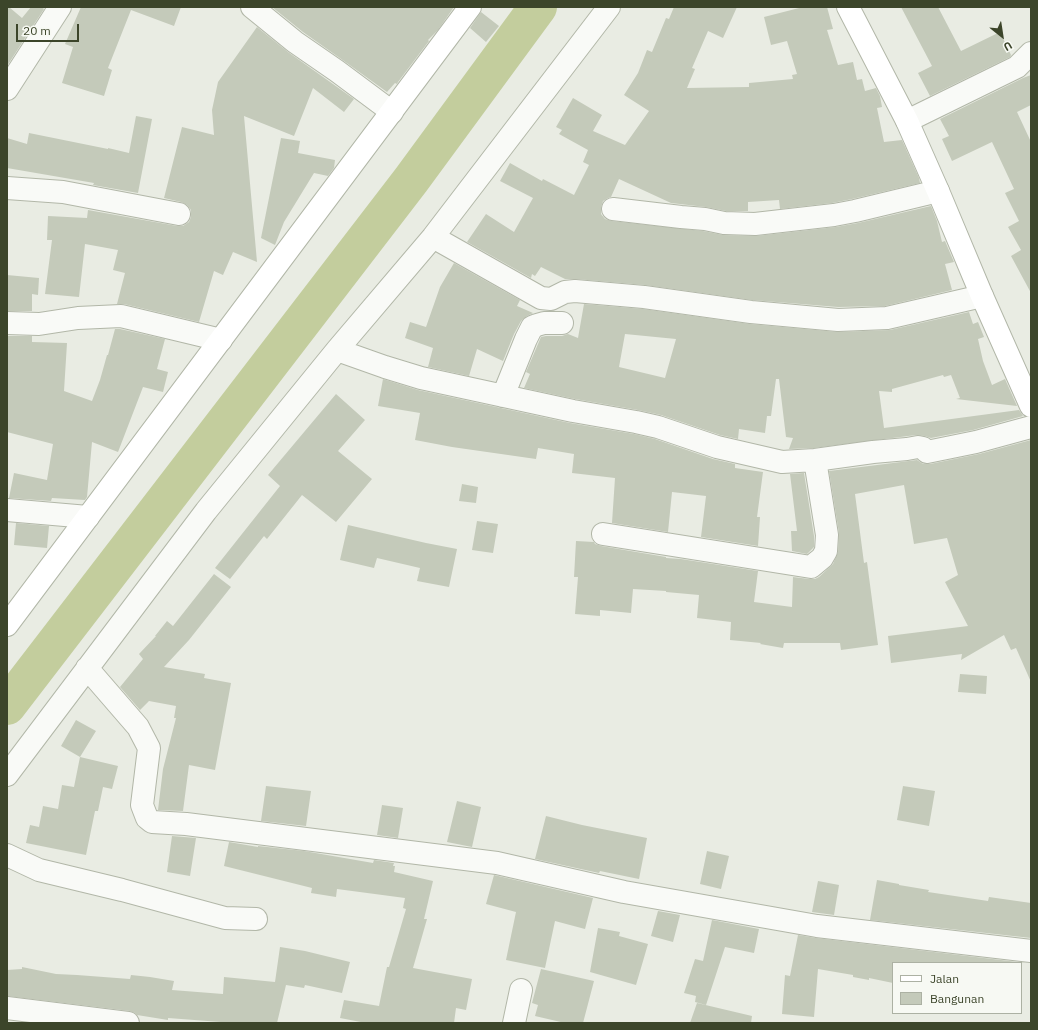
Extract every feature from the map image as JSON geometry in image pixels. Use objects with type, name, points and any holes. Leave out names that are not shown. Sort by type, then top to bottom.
[{"type":"street","points":[[7,89],[60,7]]},
{"type":"street","points":[[252,7],[295,42],[337,70],[392,112]]},
{"type":"street","points":[[7,625],[470,7]]},
{"type":"street","points":[[7,775],[206,512],[337,350],[433,237],[609,7]]},
{"type":"street","points":[[848,7],[907,121],[1031,406]]},
{"type":"street","points":[[907,121],[1017,67],[1031,53]]},
{"type":"street","points":[[7,188],[63,192],[179,214]]},
{"type":"street","points":[[613,209],[704,219],[724,223],[755,224],[834,215],[938,191]]},
{"type":"street","points":[[433,237],[541,298],[551,300],[565,292],[576,291],[644,297],[751,312],[838,320],[887,318],[982,296]]},
{"type":"street","points":[[7,323],[39,324],[78,318],[121,316],[221,340]]},
{"type":"street","points":[[503,396],[532,327],[544,323],[562,323]]},
{"type":"street","points":[[337,350],[421,378],[573,411],[658,427],[717,447],[782,462],[815,460],[918,447],[923,448],[927,452],[976,442],[1031,427]]},
{"type":"street","points":[[604,534],[811,567],[822,558],[826,551],[827,536],[815,460]]},
{"type":"street","points":[[7,510],[88,517]]},
{"type":"street","points":[[87,668],[138,727],[149,748],[142,805],[147,818],[152,822],[186,824],[497,863],[624,892],[817,926],[1031,951]]},
{"type":"street","points":[[7,855],[39,870],[122,890],[225,918],[256,919]]},
{"type":"street","points":[[514,1023],[522,990]]},
{"type":"street","points":[[7,1008],[128,1023]]},
{"type":"building","points":[[7,7],[22,18],[31,7],[42,7],[44,9],[7,66]]},
{"type":"building","points":[[81,7],[181,7],[174,26],[131,10],[108,68],[112,70],[104,96],[62,83],[73,47],[65,44]]},
{"type":"building","points":[[272,7],[454,7],[438,30],[428,40],[429,41],[397,84],[395,83],[387,92],[303,32]]},
{"type":"building","points":[[674,7],[737,7],[723,38],[708,31],[692,68],[695,69],[687,88],[749,87],[749,83],[793,79],[792,75],[797,74],[787,41],[771,45],[764,17],[803,7],[827,7],[833,29],[827,30],[838,65],[853,62],[857,80],[862,79],[865,91],[876,88],[880,96],[882,107],[877,108],[884,142],[902,140],[920,183],[832,203],[780,209],[779,200],[748,202],[748,211],[726,211],[671,203],[619,179],[611,197],[603,201],[601,214],[605,219],[703,231],[723,235],[756,236],[836,227],[931,206],[937,221],[942,242],[945,241],[954,262],[945,264],[952,290],[885,306],[838,307],[752,300],[645,285],[565,279],[541,267],[535,276],[532,274],[531,278],[467,242],[486,214],[514,232],[533,198],[500,181],[510,163],[542,181],[543,179],[574,195],[589,165],[583,162],[588,150],[559,134],[562,130],[556,127],[573,98],[602,115],[593,131],[625,145],[649,111],[624,95],[638,73],[647,50],[652,52],[666,18],[669,19]]},
{"type":"building","points":[[901,7],[938,7],[961,51],[1000,32],[1011,55],[1010,57],[930,96],[918,73],[932,66]]},
{"type":"building","points":[[481,12],[499,26],[486,42],[470,28]]},
{"type":"building","points":[[257,27],[288,52],[354,99],[344,112],[313,88],[294,136],[244,116],[257,262],[233,252],[223,275],[214,271],[199,322],[124,304],[117,304],[125,273],[113,270],[118,250],[85,244],[79,297],[45,294],[52,240],[47,240],[48,216],[87,218],[88,210],[177,226],[183,226],[189,222],[191,210],[187,205],[164,198],[182,127],[214,135],[212,110],[218,82]]},
{"type":"building","points":[[1031,75],[1031,105],[1017,112],[1031,142],[1031,293],[1011,256],[1021,250],[1008,227],[1019,221],[1005,193],[1014,189],[992,142],[952,161],[942,139],[949,136],[940,119]]},
{"type":"building","points":[[136,116],[152,119],[138,193],[93,185],[94,183],[7,168],[7,138],[27,144],[29,133],[129,153]]},
{"type":"building","points":[[281,138],[300,141],[298,153],[335,160],[334,168],[328,176],[314,173],[284,222],[275,245],[261,238]]},
{"type":"building","points":[[454,263],[520,300],[517,306],[533,313],[521,321],[503,361],[477,349],[469,376],[428,367],[433,348],[405,338],[410,322],[426,327],[440,287]]},
{"type":"building","points":[[7,275],[39,278],[38,295],[32,294],[32,311],[7,311]]},
{"type":"building","points":[[584,304],[643,309],[750,324],[838,332],[890,330],[969,312],[973,324],[978,322],[984,337],[978,339],[983,361],[992,385],[1005,379],[1017,406],[956,399],[960,398],[951,375],[944,377],[943,375],[892,389],[892,392],[879,391],[884,428],[1019,410],[1023,416],[973,430],[931,438],[916,435],[814,448],[789,449],[793,438],[786,437],[779,379],[776,379],[771,416],[767,416],[765,433],[739,429],[738,439],[720,435],[661,415],[524,388],[530,374],[526,372],[541,337],[562,336],[568,334],[578,338]],"holes":[[[625,334],[676,339],[665,378],[619,367]]]},
{"type":"building","points":[[115,329],[165,339],[157,369],[168,372],[163,392],[143,387],[118,452],[92,442],[87,497],[85,500],[52,498],[51,501],[9,498],[14,473],[47,480],[53,444],[7,432],[7,336],[32,336],[32,342],[67,343],[64,391],[92,401],[108,355]]},
{"type":"building","points":[[383,379],[418,390],[570,423],[655,439],[713,459],[735,464],[735,468],[763,472],[757,517],[760,517],[758,546],[701,537],[706,496],[672,492],[668,532],[612,523],[615,478],[572,473],[574,454],[538,448],[536,459],[415,440],[420,413],[378,406]]},
{"type":"building","points":[[336,394],[365,420],[338,451],[372,479],[336,522],[302,495],[267,539],[264,536],[230,579],[215,568],[280,486],[268,475]]},
{"type":"building","points":[[1031,440],[1031,682],[1016,648],[1011,650],[1004,635],[961,660],[962,654],[891,663],[888,636],[968,626],[945,582],[958,575],[947,538],[914,544],[904,485],[855,494],[864,563],[867,562],[878,645],[841,650],[840,643],[784,643],[783,648],[760,644],[761,643],[730,640],[731,622],[697,618],[699,595],[666,591],[633,589],[631,613],[600,610],[600,616],[575,614],[578,577],[574,577],[576,541],[594,542],[595,544],[601,546],[666,558],[758,571],[754,602],[792,607],[793,577],[815,579],[819,577],[833,564],[838,552],[839,533],[829,471],[917,460],[923,464],[930,464],[979,454]]},
{"type":"building","points":[[804,473],[814,536],[814,547],[807,554],[792,551],[791,531],[797,531],[790,474]]},
{"type":"building","points":[[462,484],[478,487],[476,503],[459,501]]},
{"type":"building","points":[[477,521],[498,524],[493,553],[472,550]]},
{"type":"building","points":[[16,523],[49,526],[47,548],[14,545]]},
{"type":"building","points":[[348,525],[457,549],[449,587],[417,581],[420,568],[377,558],[374,568],[340,560]]},
{"type":"building","points":[[214,574],[231,587],[189,640],[164,667],[205,674],[204,678],[231,683],[215,770],[189,765],[183,811],[158,810],[163,769],[176,718],[174,718],[176,706],[149,701],[140,710],[120,687],[143,659],[139,654],[156,636],[167,621],[173,626]]},
{"type":"building","points":[[960,674],[987,676],[986,694],[958,692]]},
{"type":"building","points":[[76,720],[96,731],[80,757],[61,746]]},
{"type":"building","points":[[80,757],[118,766],[112,789],[103,787],[98,811],[95,811],[86,855],[26,843],[30,825],[39,827],[43,806],[58,809],[62,785],[74,787]]},
{"type":"building","points":[[266,786],[311,791],[306,826],[261,821]]},
{"type":"building","points":[[903,786],[935,791],[929,826],[897,820]]},
{"type":"building","points":[[457,801],[481,807],[472,847],[447,842]]},
{"type":"building","points":[[382,805],[403,808],[398,838],[377,835]]},
{"type":"building","points":[[546,816],[647,838],[639,879],[600,871],[599,873],[535,859]]},
{"type":"building","points":[[172,836],[196,838],[190,876],[167,872]]},
{"type":"building","points":[[229,842],[258,847],[304,851],[373,863],[374,860],[394,863],[394,872],[433,881],[424,919],[427,919],[413,968],[472,979],[466,1010],[456,1008],[454,1023],[366,1023],[340,1018],[344,1000],[379,1006],[387,967],[389,967],[406,909],[403,908],[405,898],[337,889],[336,897],[311,893],[312,888],[224,866]]},
{"type":"building","points":[[707,851],[729,856],[721,889],[700,884]]},
{"type":"building","points":[[494,875],[593,898],[585,929],[555,921],[545,968],[506,960],[516,912],[486,904]]},
{"type":"building","points":[[877,880],[929,890],[928,892],[988,901],[989,897],[1031,903],[1031,938],[870,920]]},
{"type":"building","points":[[818,881],[839,885],[834,915],[812,912]]},
{"type":"building","points":[[658,911],[680,915],[673,942],[651,936]]},
{"type":"building","points":[[712,920],[759,929],[754,953],[725,947],[706,1005],[695,1002],[696,996],[684,993],[695,959],[703,961]]},
{"type":"building","points":[[598,928],[620,932],[619,936],[648,944],[636,985],[590,972]]},
{"type":"building","points":[[798,935],[1018,962],[892,962],[892,983],[869,978],[869,980],[853,977],[853,975],[818,969],[814,1017],[782,1014],[785,975],[790,976]]},
{"type":"building","points":[[280,947],[305,951],[350,962],[342,993],[305,985],[304,988],[286,985],[277,1023],[234,1023],[168,1018],[168,1020],[137,1015],[130,1011],[7,996],[7,970],[22,969],[22,967],[56,974],[130,979],[131,975],[150,977],[174,981],[172,990],[223,994],[224,977],[275,982]]},
{"type":"building","points":[[541,969],[594,981],[583,1023],[565,1023],[535,1016],[538,1005],[532,1003]]},
{"type":"building","points":[[697,1003],[752,1016],[751,1023],[690,1023]]},
{"type":"waterway","points":[[7,706],[411,180],[538,7]]}]
